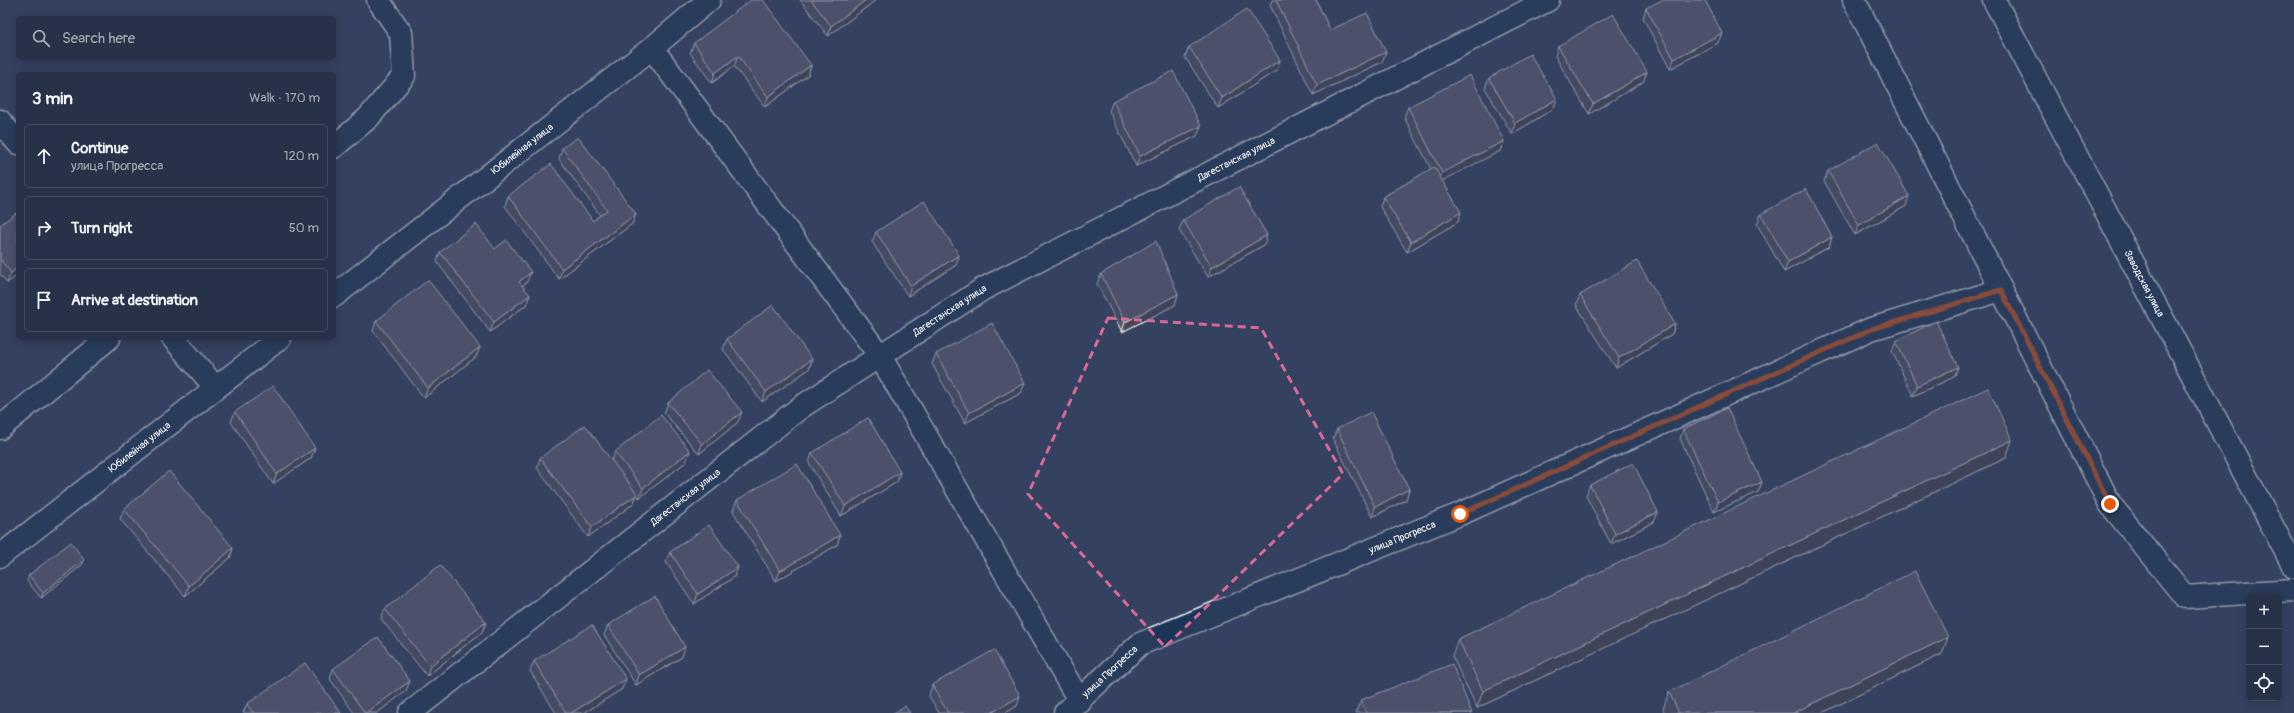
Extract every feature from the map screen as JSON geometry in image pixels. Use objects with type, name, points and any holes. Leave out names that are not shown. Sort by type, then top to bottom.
[{"type":"street","points":[[336,145],[368,118],[404,76],[401,33],[378,0]]},
{"type":"street","name":"Юбилейная улица","points":[[336,294],[652,48],[709,0]]},
{"type":"street","name":"Дагестанская улица","points":[[410,713],[801,407],[983,289],[1548,0]]},
{"type":"street","points":[[1854,0],[2110,504],[2185,597],[2294,590]]},
{"type":"street","name":"Заводская улица","points":[[1994,0],[2294,567]]},
{"type":"street","points":[[652,48],[880,356],[1073,707]]},
{"type":"street","points":[[0,120],[16,141]]},
{"type":"street","name":"улица Прогресса","points":[[1073,707],[1140,644],[1460,514],[1872,329],[2001,290]]},
{"type":"street","points":[[0,428],[107,340]]},
{"type":"street","points":[[175,340],[216,388]]},
{"type":"street","name":"Юбилейная улица","points":[[0,556],[277,340]]},
{"type":"highlighted area","points":[[1108,318],[1261,328],[1343,474],[1165,647],[1028,494]]},
{"type":"building","points":[[751,0],[763,0],[811,65],[768,97],[738,56],[715,73],[694,43]]},
{"type":"building","points":[[811,0],[866,0],[831,26]]},
{"type":"building","points":[[1276,0],[1316,0],[1330,30],[1367,13],[1386,52],[1317,85]]},
{"type":"building","points":[[1662,0],[1705,0],[1722,33],[1674,59],[1646,8]]},
{"type":"building","points":[[1247,9],[1280,60],[1222,98],[1189,47]]},
{"type":"building","points":[[1613,14],[1647,72],[1593,104],[1558,46]]},
{"type":"building","points":[[1530,54],[1557,99],[1515,123],[1489,78]]},
{"type":"building","points":[[1173,71],[1201,126],[1140,156],[1113,101]]},
{"type":"building","points":[[1470,75],[1504,141],[1442,173],[1408,107]]},
{"type":"building","points":[[578,137],[636,214],[562,269],[508,196],[551,164],[593,221],[607,210],[562,148]]},
{"type":"building","points":[[1878,142],[1909,196],[1859,225],[1828,171]]},
{"type":"building","points":[[1434,167],[1461,212],[1411,242],[1383,197]]},
{"type":"building","points":[[1239,187],[1267,235],[1212,267],[1183,220]]},
{"type":"building","points":[[1806,189],[1832,237],[1788,262],[1761,214]]},
{"type":"building","points":[[924,201],[959,255],[911,286],[876,232]]},
{"type":"building","points":[[16,213],[16,269],[11,273],[0,259],[0,225]]},
{"type":"building","points":[[476,224],[495,249],[506,240],[531,272],[519,282],[530,295],[494,322],[440,252]]},
{"type":"building","points":[[1156,241],[1178,294],[1125,322],[1101,274]]},
{"type":"building","points":[[1637,261],[1675,324],[1619,358],[1580,295]]},
{"type":"building","points":[[428,280],[480,347],[428,388],[376,321]]},
{"type":"building","points":[[773,305],[812,359],[766,392],[727,339]]},
{"type":"building","points":[[1936,321],[1958,367],[1917,386],[1896,341]]},
{"type":"building","points":[[992,323],[1025,383],[969,413],[936,354]]},
{"type":"building","points":[[707,370],[742,412],[702,444],[668,403]]},
{"type":"building","points":[[273,386],[315,448],[277,474],[235,412]]},
{"type":"building","points":[[1988,388],[2012,440],[1483,691],[1458,639]]},
{"type":"building","points":[[1727,408],[1762,482],[1718,502],[1683,429]]},
{"type":"building","points":[[1371,412],[1409,489],[1375,507],[1337,429]]},
{"type":"building","points":[[661,415],[690,451],[643,488],[615,452]]},
{"type":"building","points":[[868,418],[900,472],[845,506],[812,453]]},
{"type":"building","points":[[585,425],[637,494],[592,527],[540,458]]},
{"type":"building","points":[[1633,463],[1658,512],[1615,534],[1590,485]]},
{"type":"building","points":[[797,464],[840,535],[780,571],[737,500]]},
{"type":"building","points":[[169,471],[233,548],[189,586],[124,509]]},
{"type":"building","points":[[709,525],[738,567],[698,594],[670,552]]},
{"type":"building","points":[[71,542],[84,560],[43,593],[29,575]]},
{"type":"building","points":[[440,565],[486,622],[430,666],[385,609]]},
{"type":"building","points":[[1915,571],[1948,637],[1793,713],[1679,713],[1669,692]]},
{"type":"building","points":[[655,596],[685,647],[639,675],[608,625]]},
{"type":"building","points":[[592,625],[626,679],[571,713],[566,713],[534,661]]},
{"type":"building","points":[[378,637],[410,681],[365,713],[333,669]]},
{"type":"building","points":[[994,650],[1020,696],[991,713],[948,713],[932,685]]},
{"type":"building","points":[[305,663],[341,713],[253,713],[247,704]]},
{"type":"building","points":[[1452,664],[1472,713],[1366,713],[1361,700]]},
{"type":"building","points":[[905,706],[910,713],[893,713]]},
{"type":"route","points":[[1460,514],[1872,329],[2001,290],[2110,504]]}]
